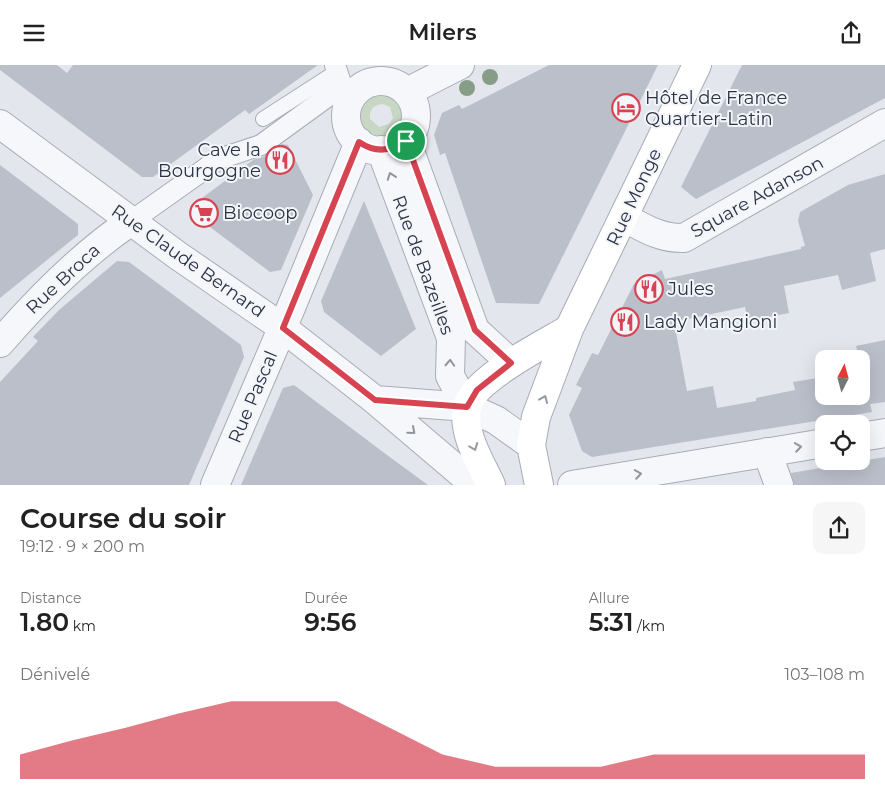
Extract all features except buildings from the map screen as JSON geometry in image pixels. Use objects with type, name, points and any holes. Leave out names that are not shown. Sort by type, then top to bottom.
[{"type":"main road","name":"Rue Monge","points":[[539,485],[532,445],[536,417],[570,329],[698,65]]},
{"type":"main road","points":[[491,485],[473,447],[468,429],[467,407],[477,390],[511,363],[570,329]]},
{"type":"street","points":[[341,80],[363,85],[382,81],[400,86],[407,92],[460,65]]},
{"type":"street","points":[[341,80],[347,108],[348,127],[382,144]]},
{"type":"street","points":[[130,222],[219,159],[261,145],[341,80]]},
{"type":"street","name":"Rue Pascal","points":[[215,485],[283,328],[382,144],[416,121],[413,101],[407,92]]},
{"type":"street","name":"Square Adanson","points":[[624,218],[670,239],[684,237],[885,123]]},
{"type":"street","name":"Rue Claude Bernard","points":[[0,124],[130,222],[283,328],[375,400],[475,485]]},
{"type":"street","name":"Rue de Bazeilles","points":[[382,144],[475,330],[511,363]]},
{"type":"street","name":"Rue de Bazeilles","points":[[382,144],[451,338],[450,376],[467,407]]},
{"type":"street","name":"Rue Broca","points":[[0,343],[39,300],[102,242],[130,222]]},
{"type":"street","points":[[375,400],[467,407],[496,420],[532,445]]},
{"type":"street","points":[[870,436],[885,433]]},
{"type":"street","points":[[572,485],[815,444]]},
{"type":"street","points":[[767,452],[779,485]]},
{"type":"lane","points":[[263,119],[341,80]]},
{"type":"green space","points":[[378,92],[391,95],[400,103],[403,108],[404,119],[401,126],[392,136],[382,138],[372,135],[364,129],[359,119],[359,109],[364,99]],"holes":[[[383,104],[390,107],[393,118],[389,124],[379,127],[370,119],[370,113],[374,107]]]},
{"type":"place","name":"Hôtel de France Quartier-Latin","points":[[626,108]]},
{"type":"place","name":"Cave la Bourgogne","points":[[280,160]]},
{"type":"place","name":"Biocoop","points":[[204,213]]},
{"type":"place","name":"Jules","points":[[649,289]]},
{"type":"place","name":"Lady Mangioni","points":[[625,322]]},
{"type":"route","points":[[406,141],[475,330],[511,363],[477,390],[467,407],[375,400],[283,328],[359,142],[374,150],[381,150],[391,149],[406,141]]}]
